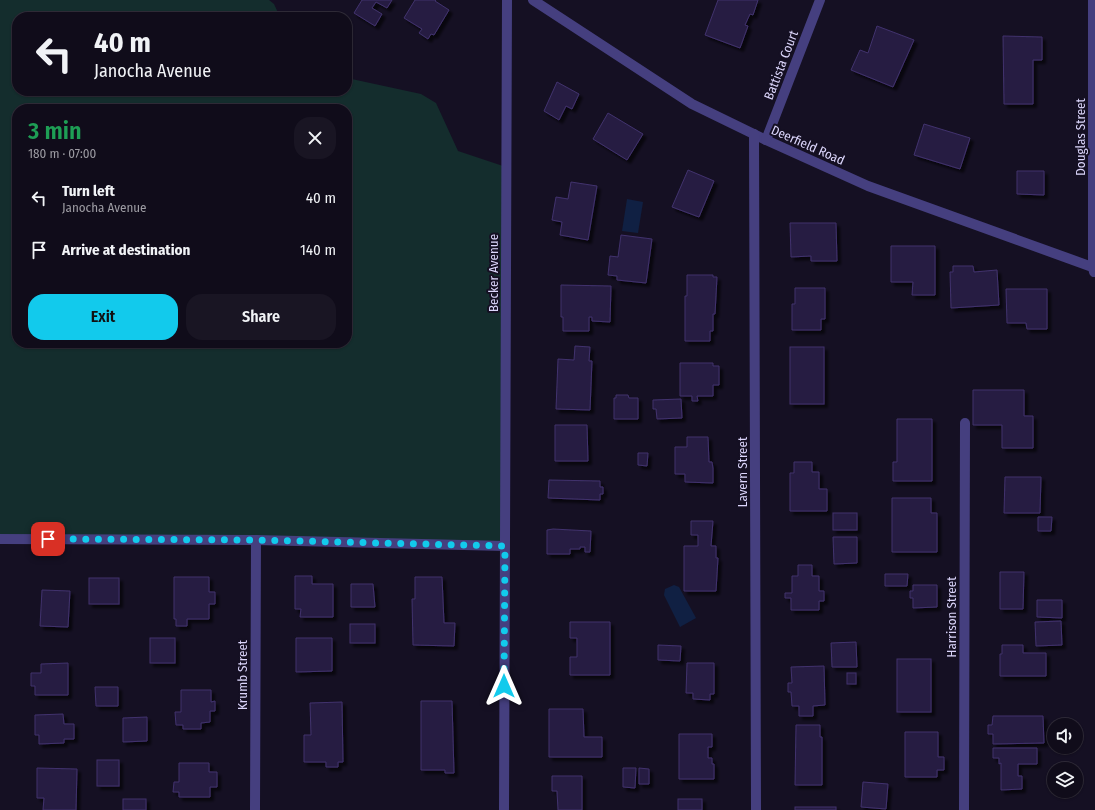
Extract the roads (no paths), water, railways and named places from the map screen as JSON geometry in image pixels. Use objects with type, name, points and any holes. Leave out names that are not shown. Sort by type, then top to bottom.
[{"type":"street","name":"Becker Avenue","points":[[504,810],[507,0]]},
{"type":"street","name":"Deerfield Road","points":[[533,0],[692,104],[766,140],[868,186],[1094,270]]},
{"type":"street","name":"Battista Court","points":[[766,140],[820,0]]},
{"type":"street","name":"Douglas Street","points":[[1093,0],[1094,270]]},
{"type":"street","name":"Lavern Street","points":[[754,134],[756,810]]},
{"type":"street","name":"Harrison Street","points":[[964,810],[965,423]]},
{"type":"street","points":[[0,539],[256,540],[505,546]]},
{"type":"street","name":"Krumb Street","points":[[255,810],[256,540]]},
{"type":"water","points":[[627,199],[643,202],[638,233],[622,231]]},
{"type":"water","points":[[674,585],[679,587],[696,618],[680,627],[664,595],[665,589]]}]
